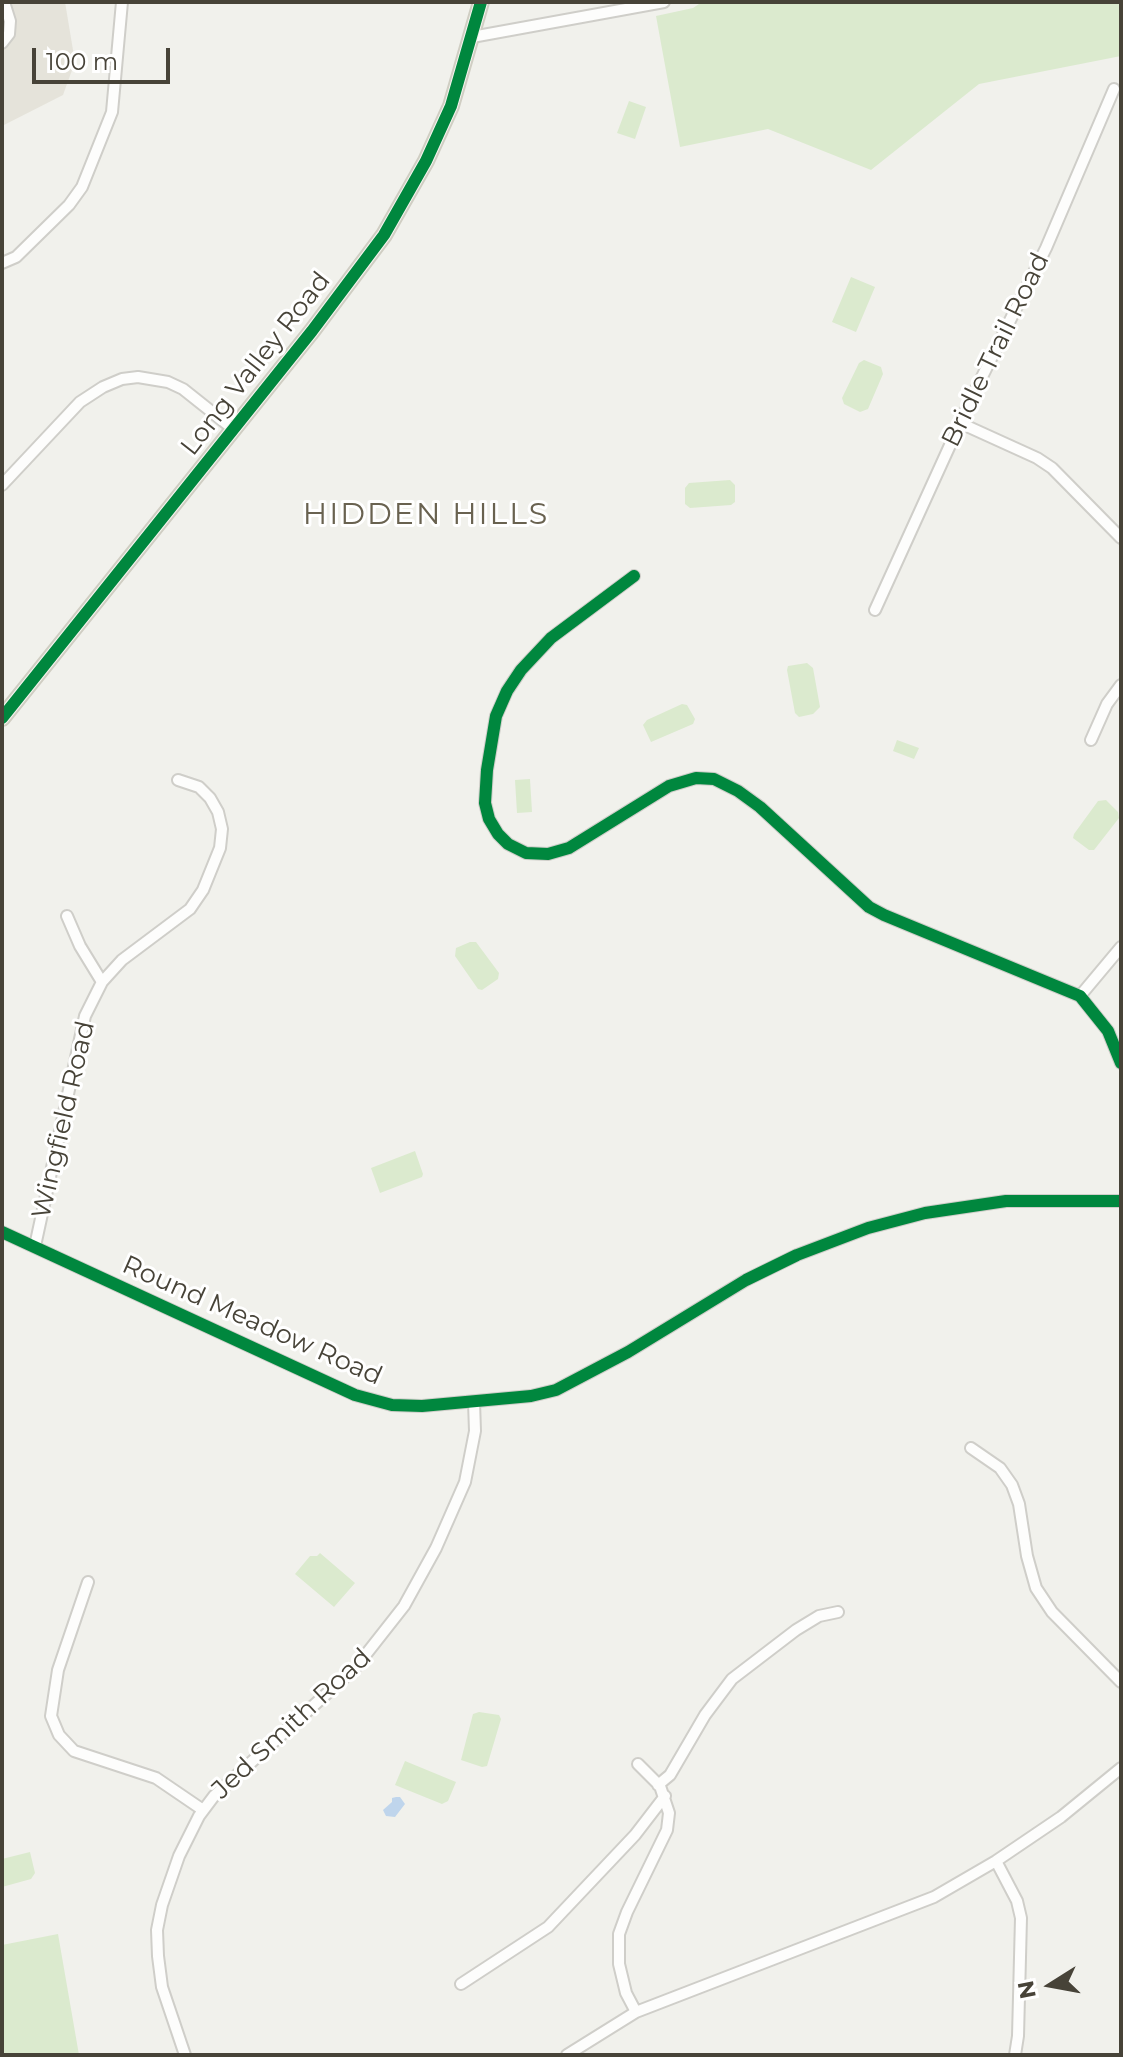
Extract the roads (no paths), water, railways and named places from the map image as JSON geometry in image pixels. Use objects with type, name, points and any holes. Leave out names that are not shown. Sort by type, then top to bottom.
[{"type":"street","points":[[4,2],[10,21],[6,39]]},
{"type":"street","points":[[2,263],[16,257],[69,205],[82,187],[112,112],[122,2]]},
{"type":"street","name":"Long Valley Road","points":[[2,718],[312,331],[384,235],[426,161],[451,106],[481,2]]},
{"type":"street","points":[[472,37],[664,2]]},
{"type":"street","name":"Bridle Trail Road","points":[[875,610],[960,423],[1046,248],[1114,89]]},
{"type":"street","points":[[2,485],[80,402],[122,379],[138,377],[168,382],[183,389],[232,428]]},
{"type":"street","points":[[960,423],[1052,468],[1121,538]]},
{"type":"street","points":[[634,576],[551,638],[521,670],[507,691],[496,716],[487,770],[485,803],[489,819],[498,834],[508,844],[526,853],[548,854],[569,848],[658,791],[683,780],[714,779],[760,807],[876,911],[1080,996],[1108,1031],[1121,1063]]},
{"type":"street","points":[[1091,740],[1107,704],[1121,685]]},
{"type":"street","name":"Wingfield Road","points":[[35,1246],[82,1028],[102,982],[122,960],[190,909],[203,890],[220,848],[222,829],[218,812],[210,798],[199,787],[178,780]]},
{"type":"street","points":[[67,916],[80,946],[102,982]]},
{"type":"street","points":[[1080,996],[1121,947]]},
{"type":"street","name":"Round Meadow Road","points":[[2,1232],[224,1336],[370,1400],[409,1406],[531,1396],[577,1382],[746,1280],[852,1233],[925,1213],[986,1203],[1058,1199],[1121,1201]]},
{"type":"street","name":"Jed Smith Road","points":[[185,2055],[162,1987],[157,1930],[170,1877],[203,1810],[214,1796],[356,1667],[404,1606],[436,1548],[465,1482],[475,1431],[474,1402]]},
{"type":"street","points":[[971,1448],[1000,1468],[1012,1485],[1019,1504],[1027,1556],[1036,1588],[1052,1612],[1121,1682]]},
{"type":"street","points":[[88,1582],[58,1670],[51,1716],[59,1735],[74,1751],[156,1778],[203,1810]]},
{"type":"street","points":[[658,1785],[670,1775],[705,1715],[732,1679],[807,1623],[819,1616],[838,1612]]},
{"type":"street","points":[[636,2012],[626,1993],[619,1964],[619,1934],[667,1830],[669,1813],[665,1796],[638,1764]]},
{"type":"street","points":[[567,2055],[636,2012],[934,1897],[996,1861],[1061,1817],[1121,1768]]},
{"type":"street","points":[[461,1984],[548,1927],[576,1901],[597,1873],[635,1835],[665,1796]]},
{"type":"street","points":[[996,1861],[1017,1901],[1021,1918],[1015,2055]]},
{"type":"water","points":[[400,1797],[405,1804],[395,1817],[386,1816],[383,1810],[392,1798]]},
{"type":"district","name":"HIDDEN HILLS","points":[[426,515]]}]
